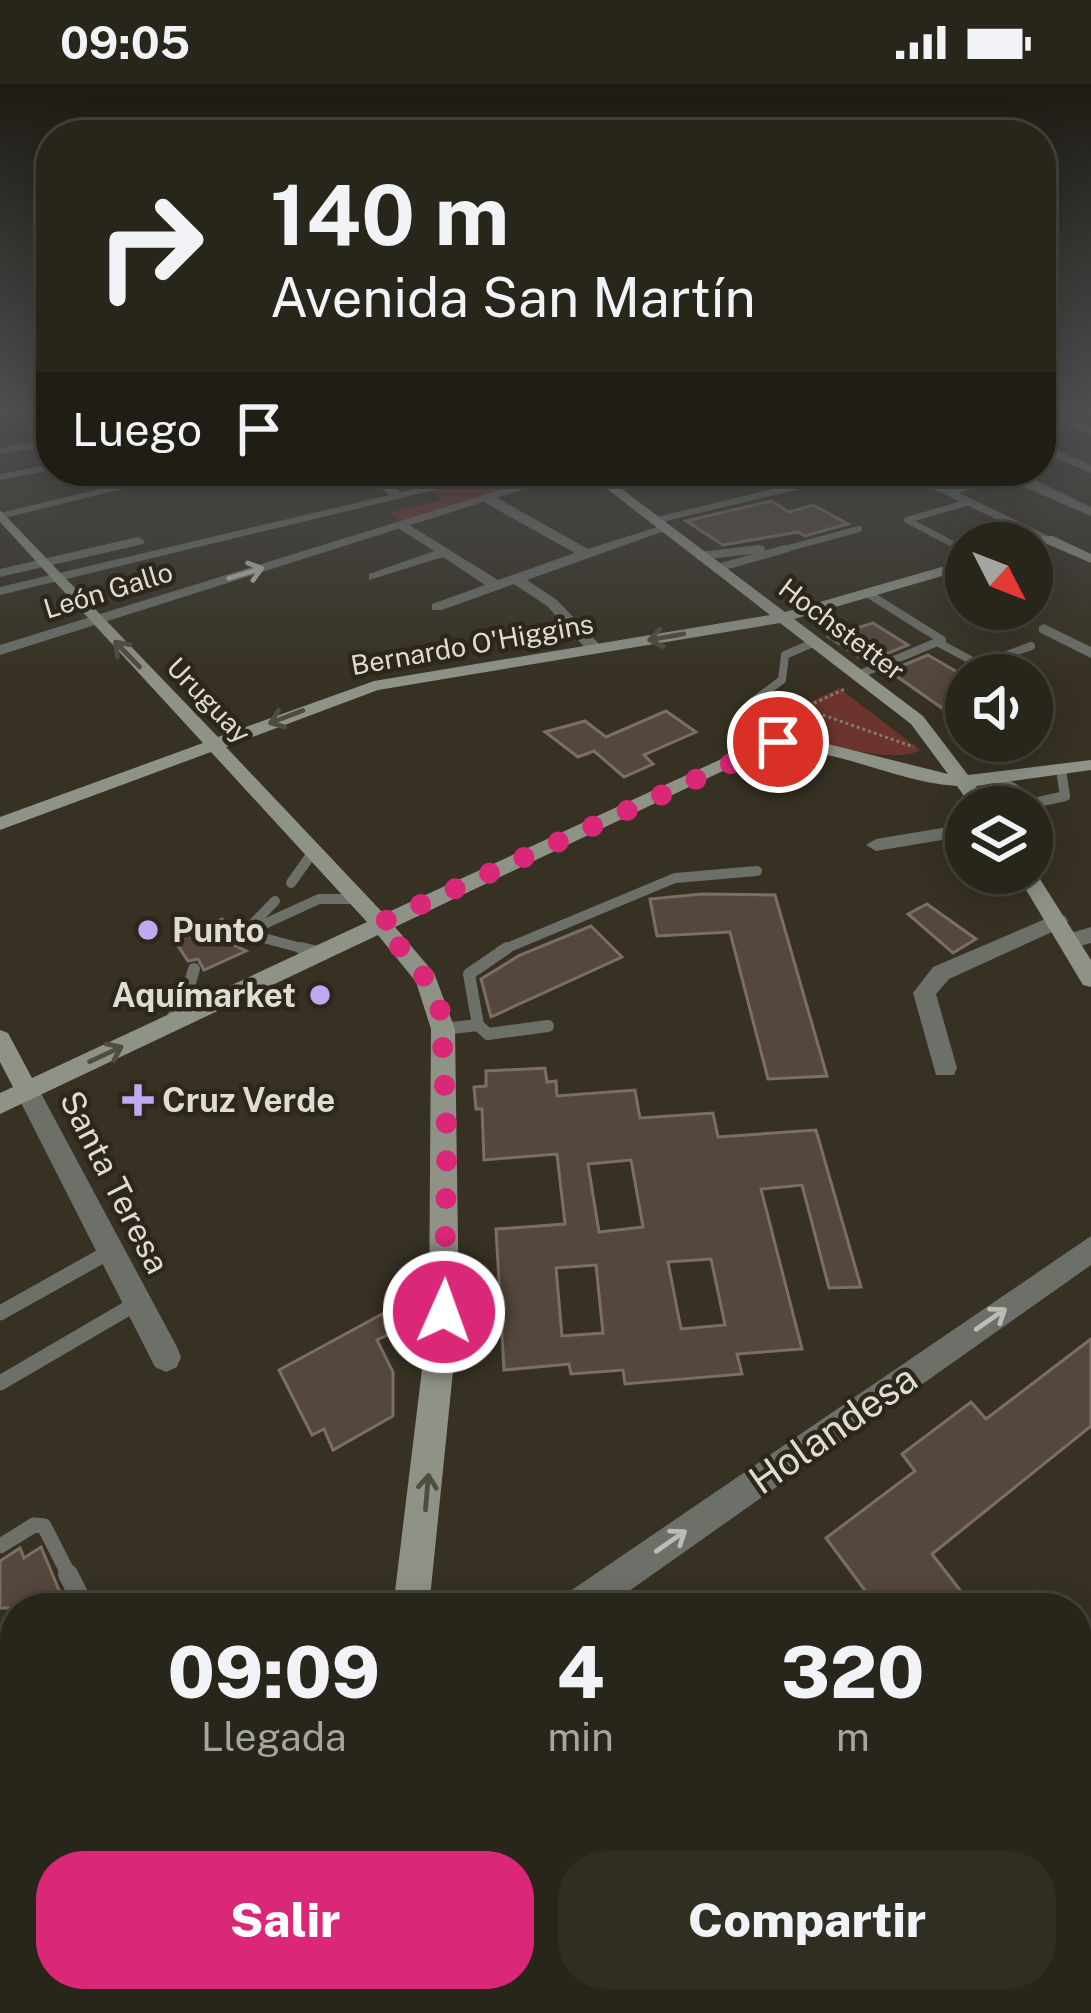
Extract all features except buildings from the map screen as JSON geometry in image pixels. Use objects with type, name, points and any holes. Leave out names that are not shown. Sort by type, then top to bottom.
[{"type":"main road","name":"Hochstetter","points":[[627,500],[814,642],[855,680],[917,720],[938,756],[967,786]]},
{"type":"main road","name":"Uruguay","points":[[1,515],[380,923],[426,979],[443,1029]]},
{"type":"main road","points":[[1053,546],[1091,559]]},
{"type":"main road","name":"Bernardo O'Higgins","points":[[0,824],[374,686],[782,618],[945,569]]},
{"type":"main road","points":[[0,1104],[769,734],[964,782],[1091,765]]},
{"type":"main road","points":[[872,762],[938,756]]},
{"type":"main road","points":[[1042,894],[1072,932],[1091,979]]},
{"type":"main road","points":[[413,1593],[444,1312],[443,1029]]},
{"type":"main road","name":"Santa Teresa","points":[[0,1040],[27,1091]]},
{"type":"street","points":[[1,515],[65,500]]},
{"type":"street","points":[[0,573],[312,500]]},
{"type":"street","points":[[0,591],[382,500]]},
{"type":"street","name":"León Gallo","points":[[0,650],[480,500]]},
{"type":"street","points":[[491,500],[587,554]]},
{"type":"street","points":[[965,500],[1004,522]]},
{"type":"street","points":[[403,524],[497,586]]},
{"type":"street","points":[[436,607],[658,524]]},
{"type":"street","points":[[374,577],[445,552]]},
{"type":"street","points":[[516,579],[552,603],[595,649]]},
{"type":"street","points":[[1046,630],[1091,653]]},
{"type":"street","points":[[876,845],[945,834]]},
{"type":"street","points":[[945,1068],[924,993],[941,973],[1072,932]]},
{"type":"street","name":"Santa Teresa","points":[[27,1091],[166,1357]]},
{"type":"street","name":"Holandesa","points":[[597,1593],[1091,1249]]},
{"type":"lane","points":[[658,524],[749,500]]},
{"type":"lane","points":[[945,539],[907,520],[969,502]]},
{"type":"lane","points":[[717,568],[859,529]]},
{"type":"lane","points":[[700,556],[788,549]]},
{"type":"lane","points":[[867,593],[937,634],[939,643]]},
{"type":"lane","points":[[769,734],[752,702],[782,680],[785,655],[814,642]]},
{"type":"lane","points":[[939,643],[980,664],[1031,646]]},
{"type":"lane","points":[[855,680],[939,643]]},
{"type":"lane","points":[[1053,799],[1066,796],[1061,770]]},
{"type":"lane","points":[[997,778],[1010,786]]},
{"type":"lane","points":[[291,883],[314,852]]},
{"type":"lane","points":[[548,1026],[488,1034],[478,1025],[469,974],[499,951],[675,878],[757,872]]},
{"type":"lane","points":[[240,935],[319,898],[358,899]]},
{"type":"lane","points":[[240,935],[275,901]]},
{"type":"lane","points":[[240,935],[319,952]]},
{"type":"lane","points":[[168,1024],[185,999],[194,968]]},
{"type":"lane","points":[[443,1029],[478,1025]]},
{"type":"lane","points":[[0,1312],[110,1252]]},
{"type":"lane","points":[[0,1383],[137,1303]]},
{"type":"lane","points":[[0,1546],[34,1525],[44,1526],[78,1593]]},
{"type":"path","points":[[769,734],[803,708],[855,680]]},
{"type":"path","points":[[803,708],[938,756]]},
{"type":"shaded area","points":[[442,500],[478,500],[404,523],[389,513]]},
{"type":"shaded area","points":[[839,688],[920,750],[868,753],[769,722]]},
{"type":"place","name":"Punto","points":[[148,930]]},
{"type":"place","name":"Aquímarket","points":[[320,995]]},
{"type":"place","name":"Cruz Verde","points":[[138,1100]]},
{"type":"route","points":[[444,1312],[447,1139],[441,1012],[426,979],[380,923],[778,742]]}]
